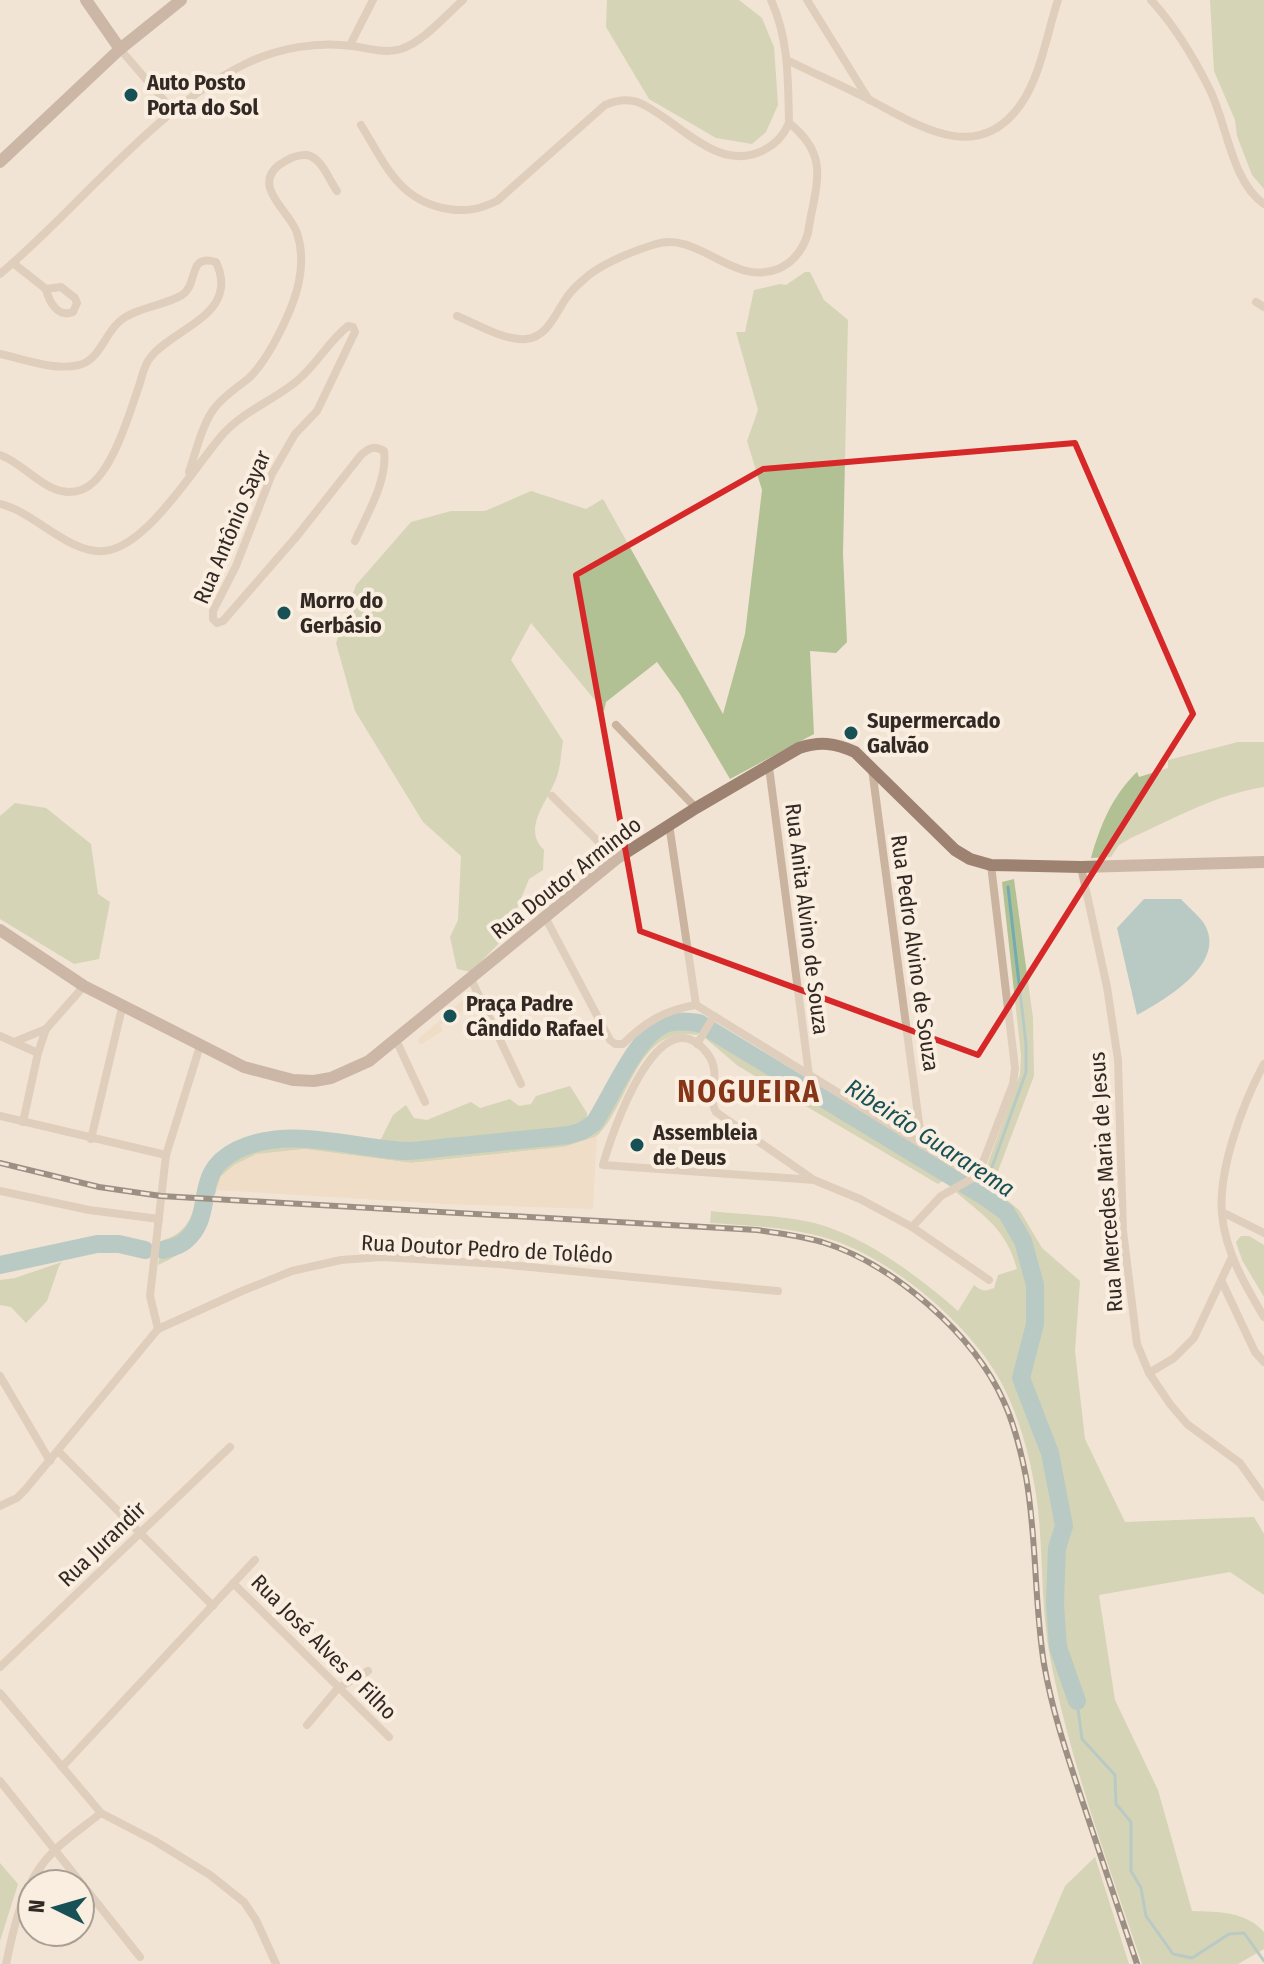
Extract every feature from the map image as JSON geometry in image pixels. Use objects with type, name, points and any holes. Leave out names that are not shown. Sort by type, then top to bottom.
[{"type":"street","points":[[86,0],[120,49],[174,112]]},
{"type":"street","points":[[0,162],[120,49],[181,0]]},
{"type":"street","points":[[350,45],[373,0]]},
{"type":"street","points":[[0,274],[174,112],[218,80],[263,56],[289,49],[323,44],[384,51],[407,46],[463,0]]},
{"type":"street","points":[[361,125],[403,189],[427,204],[458,210],[475,210],[497,201],[605,105],[617,101],[640,102],[721,154],[755,154],[767,149],[787,128],[787,60],[783,35],[771,0]]},
{"type":"street","points":[[807,0],[870,100]]},
{"type":"street","points":[[787,60],[921,128],[937,134],[970,136],[996,127],[1009,118],[1028,92],[1058,0]]},
{"type":"street","points":[[1151,0],[1209,87],[1223,119],[1239,172],[1248,190],[1264,204]]},
{"type":"street","points":[[457,316],[518,339],[535,337],[553,320],[576,286],[596,270],[665,242],[687,244],[744,271],[769,272],[781,268],[791,262],[805,244],[818,162],[812,145],[787,128]]},
{"type":"street","points":[[0,504],[16,507],[89,550],[106,551],[133,538],[149,524],[186,481],[206,421],[214,408],[258,368],[284,323],[299,282],[301,257],[297,234],[271,192],[269,180],[273,171],[297,156],[307,155],[317,160],[337,191]]},
{"type":"street","points":[[0,354],[64,367],[83,365],[120,321],[185,293],[192,282],[194,268],[200,262],[216,262],[220,270],[221,282],[211,310],[195,325],[159,348],[148,360],[115,449],[100,475],[90,485],[72,492],[56,491],[0,455]]},
{"type":"street","points":[[13,263],[46,289]]},
{"type":"street","name":"Rua Antônio Sayar","points":[[186,481],[226,431],[298,380],[339,333],[348,326],[353,327],[355,332],[317,411],[295,434],[272,474],[236,566],[213,611],[213,619],[217,623],[223,621],[297,536],[361,455],[369,448],[377,447],[384,451],[386,462],[355,541]]},
{"type":"street","points":[[616,725],[696,808]]},
{"type":"street","name":"Rua Doutor Armindo","points":[[0,930],[84,986],[200,1046],[266,1074],[314,1081],[331,1078],[359,1066],[396,1040],[616,859],[696,808],[799,748],[814,743],[842,746],[855,752],[955,850],[970,859],[991,865],[1081,867],[1264,862]]},
{"type":"street","name":"Rua Anita Alvino de Souza","points":[[769,767],[809,1075]]},
{"type":"street","name":"Rua Pedro Alvino de Souza","points":[[872,767],[922,1145]]},
{"type":"street","points":[[552,796],[616,859]]},
{"type":"street","points":[[669,824],[696,1005],[712,1019],[809,1075],[971,1179]]},
{"type":"street","points":[[912,1227],[941,1196],[971,1179],[982,1165],[1013,1084],[1015,1068],[991,865]]},
{"type":"street","name":"Rua Mercedes Maria de Jesus","points":[[1081,867],[1107,987],[1118,1060],[1123,1231],[1137,1344],[1149,1373],[1187,1424],[1240,1463],[1264,1497]]},
{"type":"street","points":[[545,917],[610,1040],[615,1044],[623,1044],[663,1012],[696,1005]]},
{"type":"street","points":[[471,979],[521,1084]]},
{"type":"street","points":[[23,1122],[46,1029],[84,986]]},
{"type":"street","points":[[91,1139],[122,1008]]},
{"type":"street","points":[[699,1042],[712,1019]]},
{"type":"street","points":[[14,1042],[46,1029]]},
{"type":"street","points":[[0,1036],[38,1053]]},
{"type":"street","points":[[814,1180],[603,1165],[611,1134],[646,1065],[658,1049],[676,1039],[699,1042],[714,1064],[716,1076],[711,1104],[716,1112],[814,1180],[860,1199],[912,1227],[989,1280]]},
{"type":"street","points":[[396,1040],[425,1102]]},
{"type":"street","points":[[158,1329],[150,1296],[166,1155],[200,1046]]},
{"type":"street","points":[[1264,1064],[1239,1118],[1227,1164],[1222,1212],[1232,1257],[1264,1317]]},
{"type":"street","points":[[0,1116],[166,1155]]},
{"type":"street","points":[[0,1191],[89,1210],[159,1219]]},
{"type":"street","points":[[1222,1212],[1264,1233]]},
{"type":"street","name":"Rua Doutor Pedro de Tolêdo","points":[[0,1506],[17,1498],[158,1329],[292,1271],[341,1260],[382,1257],[597,1273],[778,1291]]},
{"type":"street","points":[[1149,1373],[1174,1358],[1194,1338],[1232,1257]]},
{"type":"street","points":[[1222,1282],[1255,1352],[1264,1362]]},
{"type":"street","points":[[0,1376],[50,1461]]},
{"type":"street","name":"Rua Jurandir","points":[[0,1667],[230,1447]]},
{"type":"street","points":[[58,1451],[213,1606]]},
{"type":"street","points":[[62,1767],[255,1560]]},
{"type":"street","name":"Rua José Alves P Filho","points":[[233,1583],[389,1737]]},
{"type":"street","points":[[307,1725],[338,1688],[368,1671]]},
{"type":"street","points":[[0,1693],[101,1813],[155,1841],[228,1887],[244,1902],[256,1920],[276,1964]]},
{"type":"street","points":[[0,1781],[140,1957]]},
{"type":"street","points":[[6,1964],[17,1914],[35,1875],[55,1850],[101,1813]]},
{"type":"highlighted area","points":[[1075,443],[1193,714],[978,1055],[640,931],[576,575],[763,469]]},
{"type":"green space","points":[[607,0],[739,0],[762,18],[774,47],[778,105],[766,132],[752,144],[716,138],[649,99],[606,27]]},
{"type":"green space","points":[[1210,0],[1264,0],[1264,189],[1252,175],[1237,136],[1235,120],[1214,71]]},
{"type":"green space","points":[[810,272],[824,300],[848,320],[843,554],[847,642],[836,653],[810,651],[814,734],[730,779],[680,694],[657,662],[606,702],[604,711],[531,623],[511,660],[563,741],[558,773],[536,822],[537,841],[544,850],[543,870],[529,879],[506,936],[471,972],[457,969],[450,937],[458,920],[461,856],[423,822],[355,711],[336,643],[356,585],[411,522],[451,511],[485,511],[531,491],[586,509],[603,499],[723,714],[745,634],[762,490],[747,441],[758,410],[736,332],[745,332],[754,290],[786,285]]},
{"type":"green space","points":[[1238,742],[1264,742],[1264,787],[1212,801],[1131,838],[1119,845],[1111,857],[1091,858],[1108,812],[1137,772],[1139,777],[1168,768],[1168,760]]},
{"type":"green space","points":[[15,803],[46,808],[91,844],[98,894],[110,902],[99,959],[74,964],[0,919],[0,816]]},
{"type":"green space","points":[[1014,879],[1033,1018],[1034,1076],[992,1187],[1020,1211],[1042,1248],[1080,1281],[1075,1351],[1085,1439],[1125,1522],[1254,1517],[1264,1534],[1264,1595],[1230,1572],[1099,1595],[1115,1700],[1158,1790],[1192,1911],[1240,1916],[1264,1932],[1264,1949],[1238,1964],[1142,1964],[1091,1812],[1058,1696],[1047,1637],[1038,1514],[1031,1467],[1016,1415],[992,1368],[957,1324],[935,1303],[864,1254],[841,1243],[809,1234],[710,1223],[711,1211],[786,1218],[830,1228],[889,1258],[958,1311],[974,1285],[983,1290],[994,1288],[998,1275],[1017,1269],[1001,1234],[956,1192],[982,1180],[1020,1074],[1021,1055],[1002,882]]},
{"type":"green space","points":[[690,1013],[706,1019],[697,1035],[677,1035],[661,1041],[648,1053],[610,1120],[599,1134],[587,1141],[564,1147],[411,1163],[304,1149],[221,1176],[215,1195],[196,1194],[214,1161],[238,1142],[256,1136],[298,1132],[380,1141],[393,1115],[406,1105],[414,1118],[427,1120],[471,1102],[480,1108],[510,1099],[519,1106],[531,1104],[536,1096],[570,1086],[587,1118],[637,1037],[650,1025],[667,1017]]},
{"type":"green space","points":[[713,1023],[956,1172],[938,1184],[738,1066],[705,1038]]},
{"type":"green space","points":[[195,1202],[213,1203],[200,1234],[179,1254],[158,1265],[163,1240],[176,1235],[185,1226]]},
{"type":"green space","points":[[1241,1236],[1249,1236],[1264,1245],[1264,1297],[1242,1260],[1236,1242]]},
{"type":"green space","points":[[62,1262],[47,1301],[26,1323],[11,1307],[0,1305],[0,1280]]},
{"type":"green space","points":[[1095,1857],[1129,1964],[1032,1964],[1065,1886]]},
{"type":"green space","points":[[0,1863],[16,1882],[16,1890],[0,1941]]},
{"type":"shaded area","name":"Praça Padre Cândido Rafael","points":[[465,998],[472,1007],[440,1025],[443,1031],[420,1045],[417,1040]]},
{"type":"shaded area","points":[[597,1136],[593,1209],[443,1204],[216,1190],[221,1176],[256,1154],[304,1149],[411,1163],[564,1147]]},
{"type":"water","points":[[1144,899],[1181,899],[1203,922],[1209,937],[1208,951],[1191,978],[1137,1015],[1117,928]]},
{"type":"waterway","points":[[982,1195],[1026,1072],[1026,1044],[1008,887]]},
{"type":"waterway","name":"Ribeirão Guararema","points":[[163,1250],[183,1243],[195,1230],[213,1170],[237,1150],[277,1139],[320,1140],[405,1151],[569,1135],[594,1123],[636,1052],[657,1029],[672,1022],[699,1023],[982,1195],[1006,1212],[1023,1241],[1035,1285],[1035,1324],[1021,1378],[1050,1453],[1064,1526],[1057,1548],[1055,1603],[1058,1647],[1077,1701]]},
{"type":"waterway","name":"Ribeirão Guararema","points":[[0,1265],[97,1244],[119,1244],[145,1250]]},
{"type":"waterway","name":"Ribeirão Guararema","points":[[1077,1701],[1082,1739],[1115,1775],[1116,1804],[1131,1822],[1131,1871],[1141,1888],[1146,1916],[1173,1954],[1192,1958],[1229,1934],[1244,1933],[1264,1961]]},
{"type":"railway","points":[[0,1163],[99,1187],[161,1196],[757,1230],[822,1242],[849,1252],[903,1284],[952,1327],[973,1351],[1004,1402],[1011,1420],[1030,1500],[1041,1641],[1051,1699],[1137,1964]]},
{"type":"place","name":"Auto Posto Porta do Sol","points":[[131,95]]},
{"type":"place","name":"Morro do Gerbásio","points":[[284,613]]},
{"type":"place","name":"Supermercado Galvão","points":[[851,733]]},
{"type":"place","name":"Praça Padre Cândido Rafael","points":[[450,1016]]},
{"type":"place","name":"Assembleia de Deus","points":[[637,1145]]},
{"type":"district","name":"NOGUEIRA","points":[[749,1092]]}]
